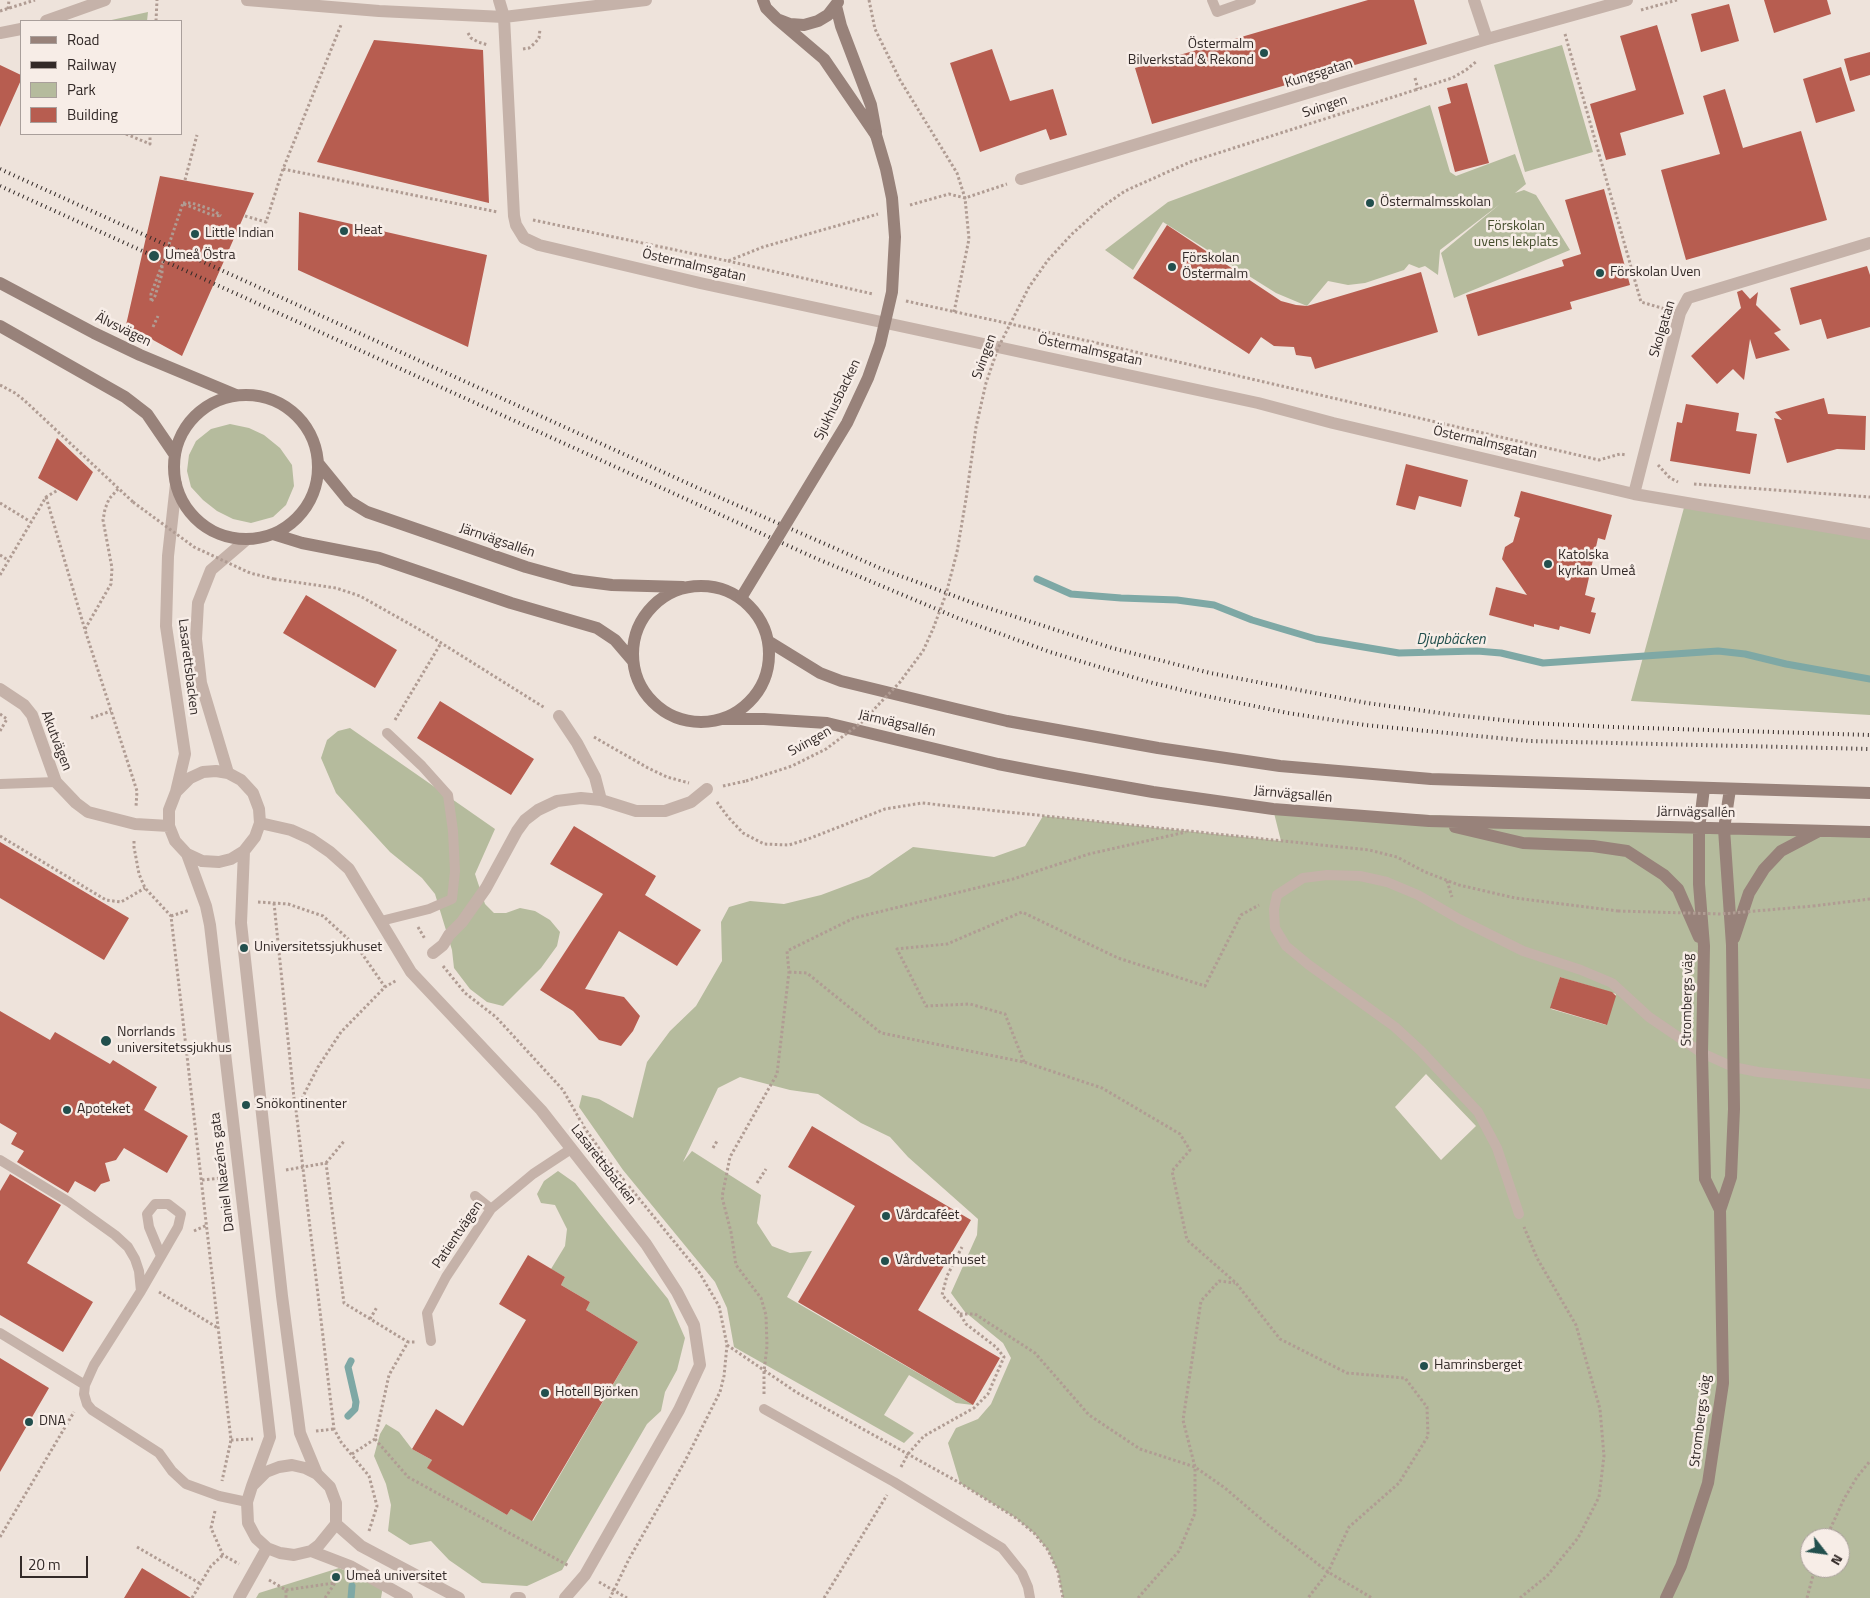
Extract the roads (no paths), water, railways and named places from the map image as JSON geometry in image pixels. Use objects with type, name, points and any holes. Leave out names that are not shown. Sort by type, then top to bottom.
[{"type":"main road","name":"Sjukhusbacken","points":[[762,0],[766,8],[824,59],[876,135]]},
{"type":"main road","name":"Sjukhusbacken","points":[[740,598],[847,423],[868,378],[880,344],[892,292],[895,237],[892,198],[876,135],[871,105],[841,26],[837,3]]},
{"type":"main road","points":[[778,19],[790,24],[804,25],[818,21],[828,15],[837,3]]},
{"type":"main road","name":"Älvsvägen","points":[[0,283],[132,352],[236,395]]},
{"type":"main road","points":[[0,326],[125,397],[147,414],[175,455]]},
{"type":"main road","points":[[236,395],[254,395],[281,404],[302,421],[314,442],[318,463],[316,485],[310,501],[301,514],[291,524],[273,534],[246,540],[228,537],[209,529],[194,518],[183,502],[176,484],[174,470],[175,455],[182,434],[200,411],[236,395]]},
{"type":"main road","name":"Järnvägsallén","points":[[318,463],[349,501],[367,512],[526,567],[573,580],[612,585],[690,587]]},
{"type":"main road","points":[[273,534],[302,543],[379,558],[510,603],[597,628],[615,640],[634,661]]},
{"type":"main road","points":[[690,587],[721,588],[740,598],[754,611],[764,626],[768,641],[770,659],[766,675],[758,692],[744,708],[721,719],[705,722],[684,720],[667,713],[649,698],[639,681],[634,661],[634,643],[638,627],[649,610],[663,597],[690,587]]},
{"type":"main road","name":"Järnvägsallén","points":[[768,641],[820,673],[841,681],[1007,721],[1158,748],[1280,766],[1431,779],[1870,793]]},
{"type":"main road","name":"Järnvägsallén","points":[[721,719],[764,719],[827,723],[998,764],[1152,792],[1273,809],[1429,821],[1870,832]]},
{"type":"main road","name":"Strombergs väg","points":[[1704,788],[1699,828],[1699,884],[1704,946],[1702,1053],[1705,1179],[1720,1210]]},
{"type":"main road","name":"Strombergs väg","points":[[1666,1598],[1681,1566],[1694,1531],[1708,1483],[1723,1383],[1720,1210],[1731,1177],[1734,1109],[1732,945],[1724,828],[1730,789]]},
{"type":"main road","points":[[1429,821],[1522,843],[1593,846],[1627,851],[1664,875],[1678,889],[1704,946]]},
{"type":"main road","points":[[1732,945],[1748,894],[1764,869],[1781,852],[1820,831]]},
{"type":"street","points":[[49,20],[105,0]]},
{"type":"street","points":[[247,0],[379,11],[504,16],[646,0]]},
{"type":"street","name":"Östermalmsgatan","points":[[499,0],[504,16],[509,215],[524,238],[538,245],[700,283],[1258,403],[1634,494],[1870,534]]},
{"type":"street","points":[[1474,0],[1487,39]]},
{"type":"street","name":"Kungsgatan","points":[[1021,179],[1487,39],[1627,0]]},
{"type":"street","points":[[0,32],[20,29]]},
{"type":"street","name":"Skolgatan","points":[[1634,494],[1680,313],[1688,298],[1870,243]]},
{"type":"street","name":"Lasarettsbacken","points":[[169,826],[169,810],[176,792],[185,754],[166,626],[168,556],[176,484]]},
{"type":"street","name":"Lasarettsbacken","points":[[228,774],[201,683],[196,639],[198,603],[211,570],[246,540]]},
{"type":"street","name":"Akutvägen","points":[[0,689],[24,704],[32,715],[56,782],[76,803],[88,812],[135,824],[169,826]]},
{"type":"street","points":[[559,716],[577,743],[595,777],[601,800]]},
{"type":"street","points":[[169,826],[175,841],[187,854],[202,861],[219,862],[232,859],[244,851],[255,837],[260,823],[259,809],[253,793],[241,780],[228,774],[216,771],[203,772],[190,778],[176,792]]},
{"type":"street","points":[[433,953],[443,945],[448,935],[462,922],[486,888],[517,831],[525,820],[538,810],[557,801],[580,798],[601,800],[636,811],[666,812],[690,802],[707,789]]},
{"type":"street","name":"Lasarettsbacken","points":[[260,823],[291,830],[311,839],[330,852],[349,869],[411,972],[541,1110],[646,1244],[677,1292],[694,1325],[700,1365],[679,1410],[586,1575],[565,1598]]},
{"type":"street","points":[[244,851],[241,923],[286,1325],[300,1434],[317,1474]]},
{"type":"street","name":"Daniel Naezéns gata","points":[[187,854],[206,906],[210,925],[270,1437],[252,1486]]},
{"type":"street","points":[[292,1465],[305,1468],[317,1474],[330,1487],[336,1503],[336,1524],[319,1545],[311,1551],[294,1555],[280,1554],[268,1548],[256,1538],[248,1523],[247,1502],[252,1486],[266,1472],[279,1467],[292,1465]]},
{"type":"street","points":[[336,1524],[361,1546],[459,1598]]},
{"type":"street","points":[[239,1598],[268,1548]]},
{"type":"street","points":[[311,1551],[350,1566],[407,1598]]},
{"type":"lane","points":[[1212,0],[1216,12],[1251,0]]},
{"type":"lane","points":[[381,921],[429,909],[452,898],[455,872],[448,795],[422,766],[387,733]]},
{"type":"lane","points":[[0,784],[56,782]]},
{"type":"lane","points":[[1518,1214],[1497,1148],[1478,1112],[1421,1051],[1394,1027],[1286,946],[1275,928],[1274,908],[1277,894],[1303,878],[1326,875],[1360,876],[1387,882],[1418,895],[1516,948],[1582,970],[1612,983],[1649,1017],[1702,1053],[1734,1067],[1758,1072],[1870,1084]]},
{"type":"lane","name":"Patientvägen","points":[[431,1341],[427,1313],[446,1277],[491,1209],[533,1174],[571,1148]]},
{"type":"lane","points":[[0,1160],[69,1202],[115,1235],[128,1247],[139,1271],[141,1291]]},
{"type":"lane","points":[[475,1196],[491,1209]]},
{"type":"lane","points":[[161,1256],[149,1228],[147,1214],[155,1204],[168,1204],[181,1214],[178,1227],[141,1291],[94,1365],[85,1385],[84,1394],[87,1404],[92,1410],[159,1453],[172,1471],[186,1484],[206,1492],[247,1502]]},
{"type":"lane","points":[[0,1333],[85,1385]]},
{"type":"lane","points":[[764,1409],[894,1482],[1002,1548],[1022,1573],[1030,1598]]},
{"type":"waterway","name":"Djupbäcken","points":[[1037,579],[1071,594],[1177,600],[1214,605],[1252,620],[1316,639],[1399,653],[1477,651],[1501,653],[1543,663],[1718,651],[1745,654],[1786,664],[1870,679]]},
{"type":"waterway","points":[[348,1416],[355,1409],[356,1402],[348,1367],[351,1361]]},
{"type":"waterway","points":[[351,1598],[352,1586]]},
{"type":"railway","points":[[0,169],[698,488],[882,569],[976,604],[1112,648],[1210,673],[1367,703],[1454,715],[1531,723],[1612,727],[1870,735]]},
{"type":"railway","points":[[0,186],[813,557],[960,619],[1050,652],[1149,682],[1288,713],[1365,725],[1529,741],[1870,749]]},
{"type":"place","name":"Östermalm Bilverkstad & Rekond","points":[[1264,53]]},
{"type":"place","name":"Östermalmsskolan","points":[[1370,203]]},
{"type":"place","name":"Heat","points":[[344,231]]},
{"type":"place","name":"Little Indian","points":[[195,234]]},
{"type":"place","name":"Umeå Östra","points":[[154,256]]},
{"type":"place","name":"Förskolan Östermalm","points":[[1172,267]]},
{"type":"place","name":"Förskolan Uven","points":[[1600,273]]},
{"type":"place","name":"Katolska kyrkan Umeå","points":[[1548,564]]},
{"type":"place","name":"Universitetssjukhuset","points":[[244,948]]},
{"type":"place","name":"Norrlands universitetssjukhus","points":[[106,1041]]},
{"type":"place","name":"Snökontinenter","points":[[246,1105]]},
{"type":"place","name":"Apoteket","points":[[67,1110]]},
{"type":"place","name":"Vårdcaféet","points":[[886,1216]]},
{"type":"place","name":"Vårdvetarhuset","points":[[885,1261]]},
{"type":"place","name":"Hamrinsberget","points":[[1424,1366]]},
{"type":"place","name":"Hotell Björken","points":[[545,1393]]},
{"type":"place","name":"DNA","points":[[29,1422]]},
{"type":"place","name":"Umeå universitet","points":[[336,1577]]},
{"type":"park label","name":"Förskolan uvens lekplats","points":[[1516,236]]}]
